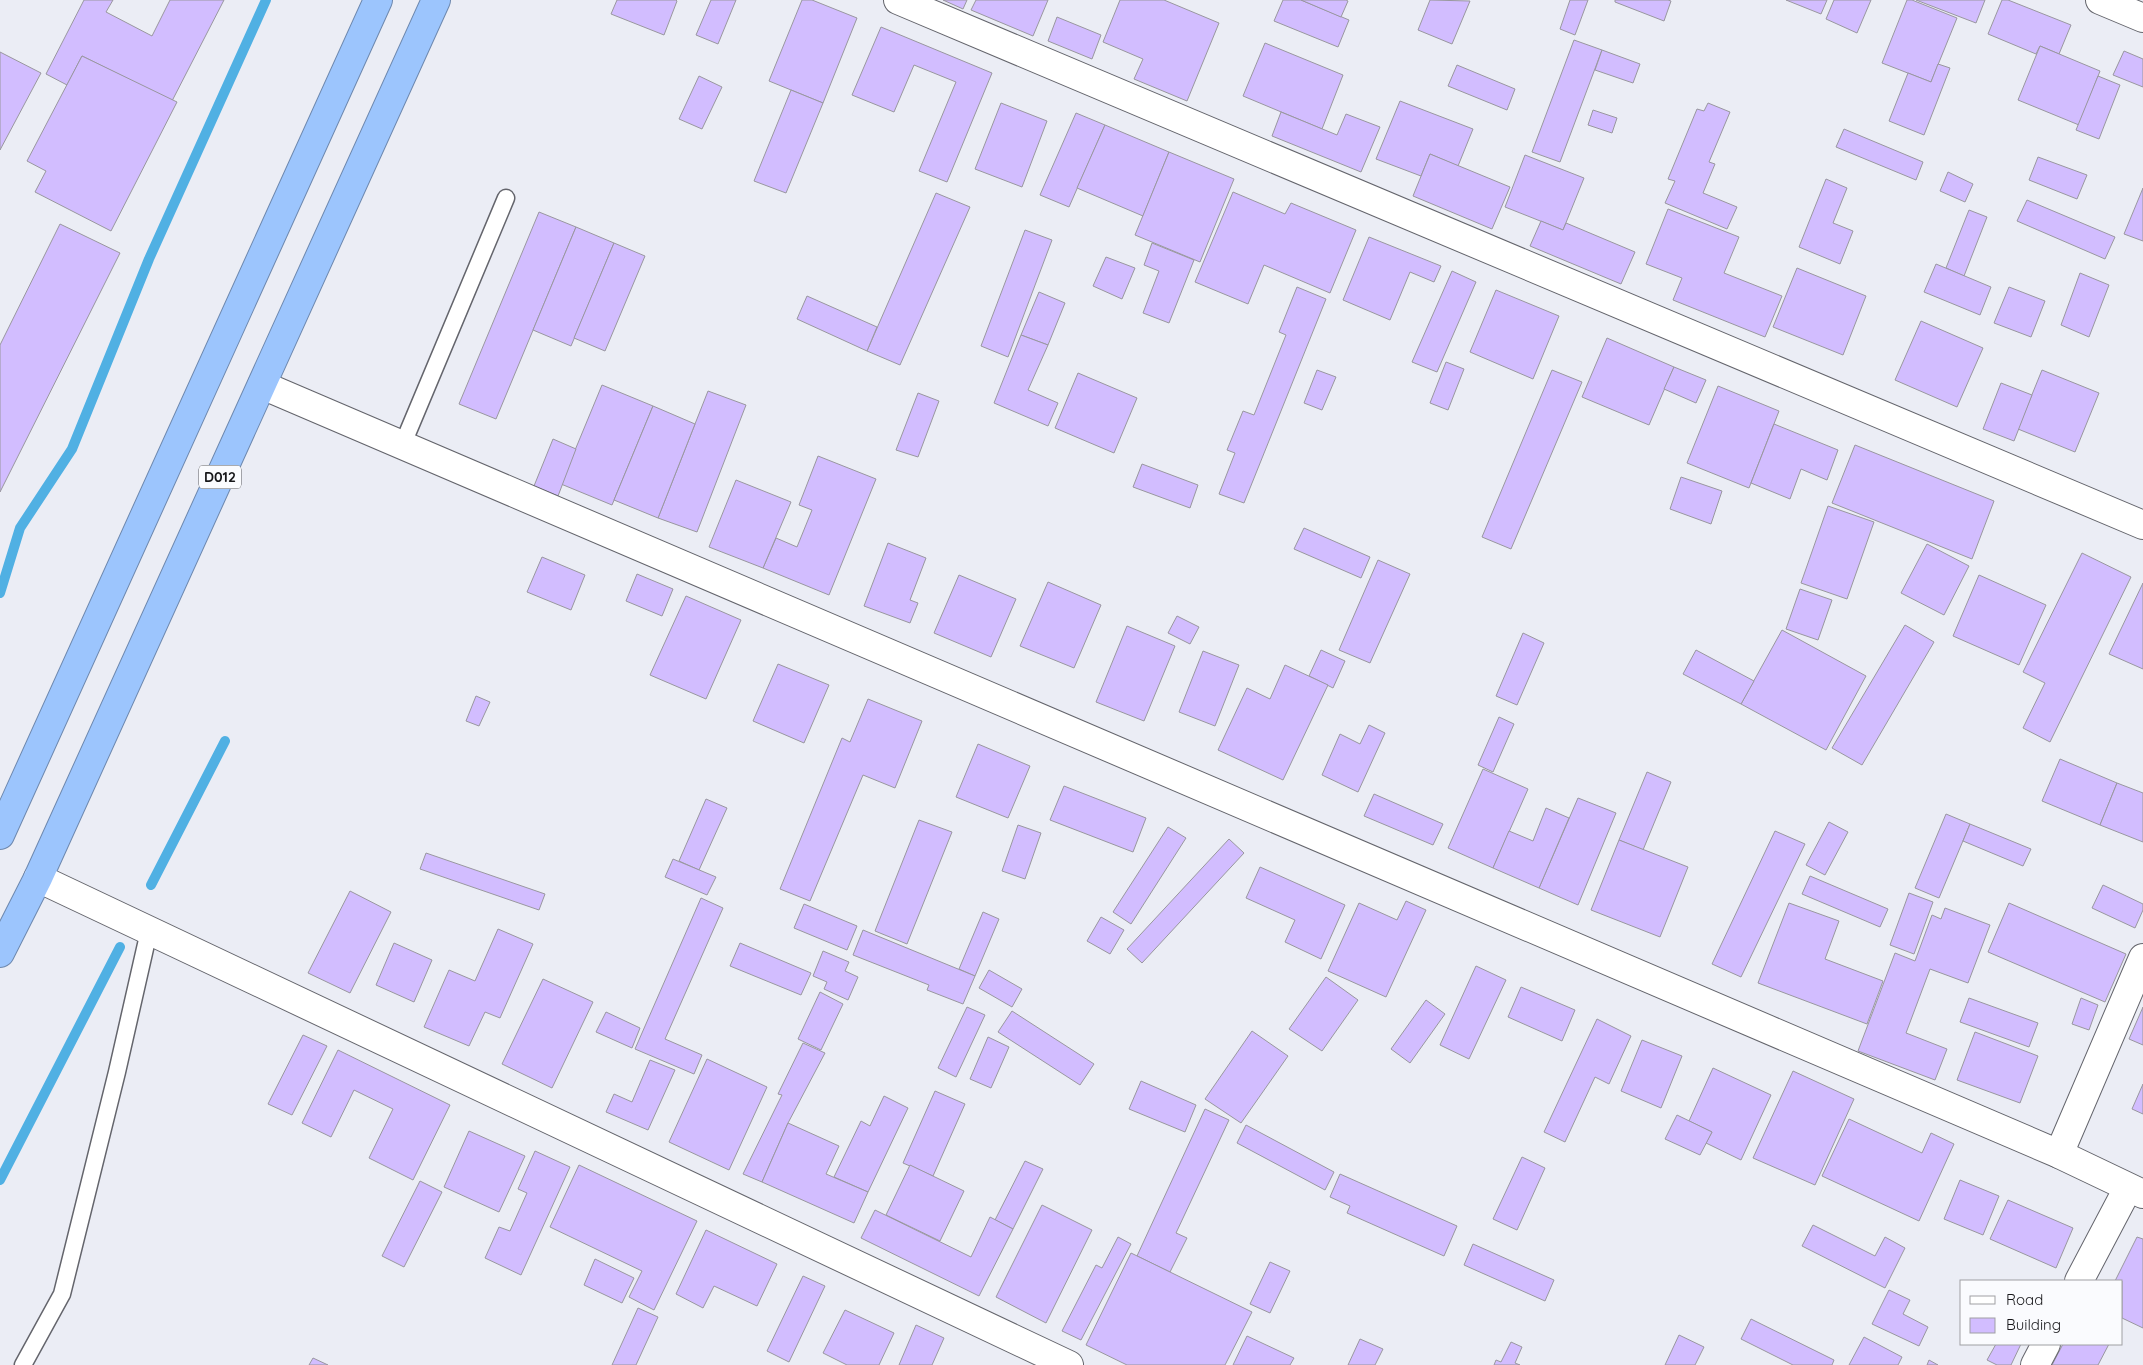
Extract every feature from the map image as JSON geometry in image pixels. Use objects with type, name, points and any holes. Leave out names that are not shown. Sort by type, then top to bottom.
[{"type":"highway","points":[[0,835],[378,0]]},
{"type":"highway","name":"D012","points":[[0,953],[38,878],[436,0]]},
{"type":"street","points":[[898,0],[2143,525]]},
{"type":"street","points":[[2100,0],[2143,18]]},
{"type":"street","points":[[262,385],[2059,1154],[2135,1191],[2080,1280]]},
{"type":"street","points":[[38,878],[1069,1365]]},
{"type":"street","points":[[2059,1154],[2143,958]]},
{"type":"street","points":[[2035,1365],[2045,1345]]},
{"type":"lane","points":[[402,446],[506,198]]},
{"type":"lane","points":[[23,1365],[62,1294],[150,931]]},
{"type":"building","points":[[84,0],[113,0],[106,12],[152,36],[170,0],[224,0],[172,101],[82,56],[67,85],[46,74]]},
{"type":"building","points":[[617,0],[677,1],[664,35],[611,14]]},
{"type":"building","points":[[711,0],[736,0],[718,44],[696,35]]},
{"type":"building","points":[[802,0],[812,0],[857,18],[823,103],[769,81]]},
{"type":"building","points":[[943,0],[967,0],[963,9]]},
{"type":"building","points":[[976,0],[1048,0],[1033,36],[971,10]]},
{"type":"building","points":[[1120,0],[1164,0],[1219,23],[1187,101],[1134,79],[1143,59],[1103,42]]},
{"type":"building","points":[[1283,0],[1301,0],[1349,20],[1338,47],[1274,21]]},
{"type":"building","points":[[1301,0],[1346,0],[1348,1],[1341,17]]},
{"type":"building","points":[[1430,0],[1470,1],[1452,44],[1418,30]]},
{"type":"building","points":[[1570,0],[1588,0],[1575,35],[1560,29]]},
{"type":"building","points":[[1615,0],[1671,1],[1664,21],[1615,2]]},
{"type":"building","points":[[1786,0],[1827,0],[1821,14]]},
{"type":"building","points":[[1834,0],[1871,0],[1857,33],[1826,19]]},
{"type":"building","points":[[1907,0],[1912,0],[1957,18],[1931,82],[1882,63]]},
{"type":"building","points":[[1916,0],[1985,0],[1976,23]]},
{"type":"building","points":[[2002,0],[2008,0],[2071,25],[2059,54],[2040,46],[2036,54],[1988,34]]},
{"type":"building","points":[[1057,17],[1101,35],[1092,59],[1048,41]]},
{"type":"building","points":[[881,27],[992,73],[947,182],[919,171],[956,82],[914,65],[894,112],[852,95]]},
{"type":"building","points":[[1574,40],[1602,50],[1560,162],[1532,152]]},
{"type":"building","points":[[1265,43],[1343,75],[1322,129],[1243,96]]},
{"type":"building","points":[[2040,46],[2100,71],[2079,125],[2018,100]]},
{"type":"building","points":[[1602,50],[1640,64],[1633,83],[1595,70]]},
{"type":"building","points":[[2124,51],[2143,59],[2143,87],[2113,75]]},
{"type":"building","points":[[0,52],[41,73],[0,150]]},
{"type":"building","points":[[82,56],[177,102],[111,231],[35,192],[46,171],[27,161]]},
{"type":"building","points":[[1938,64],[1950,68],[1924,135],[1889,121],[1908,73],[1931,82]]},
{"type":"building","points":[[1457,65],[1515,89],[1507,110],[1448,86]]},
{"type":"building","points":[[699,76],[722,87],[702,129],[679,119]]},
{"type":"building","points":[[2098,76],[2120,85],[2099,139],[2076,130]]},
{"type":"building","points":[[791,90],[823,103],[786,193],[754,181]]},
{"type":"building","points":[[1400,101],[1473,129],[1458,166],[1430,154],[1421,176],[1376,159]]},
{"type":"building","points":[[1001,103],[1047,121],[1022,187],[975,169]]},
{"type":"building","points":[[1708,103],[1730,112],[1709,162],[1715,164],[1703,193],[1737,207],[1727,229],[1665,203],[1675,181],[1668,179],[1697,109],[1704,111]]},
{"type":"building","points":[[1593,110],[1617,118],[1612,133],[1588,125]]},
{"type":"building","points":[[1281,112],[1337,135],[1346,114],[1380,127],[1361,172],[1272,136]]},
{"type":"building","points":[[1076,113],[1105,125],[1069,207],[1040,195]]},
{"type":"building","points":[[1105,125],[1169,152],[1143,216],[1077,188]]},
{"type":"building","points":[[1844,129],[1923,162],[1916,180],[1836,147]]},
{"type":"building","points":[[1169,152],[1234,179],[1200,262],[1135,235]]},
{"type":"building","points":[[1430,154],[1510,187],[1492,229],[1413,196]]},
{"type":"building","points":[[1525,155],[1584,178],[1563,230],[1505,207]]},
{"type":"building","points":[[2038,157],[2087,175],[2077,199],[2029,180]]},
{"type":"building","points":[[1948,172],[1973,184],[1965,202],[1940,191]]},
{"type":"building","points":[[1826,179],[1847,188],[1833,223],[1853,231],[1840,264],[1799,247]]},
{"type":"building","points":[[2143,188],[2143,241],[2124,234]]},
{"type":"building","points":[[1233,192],[1285,214],[1291,203],[1356,230],[1330,293],[1264,265],[1248,304],[1195,282]]},
{"type":"building","points":[[936,193],[970,207],[900,365],[867,351]]},
{"type":"building","points":[[2027,200],[2115,237],[2105,259],[2017,221]]},
{"type":"building","points":[[1668,209],[1739,237],[1724,273],[1782,296],[1765,337],[1673,300],[1682,278],[1646,264]]},
{"type":"building","points":[[1969,210],[1987,217],[1964,276],[1946,268]]},
{"type":"building","points":[[539,212],[576,227],[496,419],[459,404]]},
{"type":"building","points":[[1541,221],[1563,230],[1566,223],[1635,252],[1621,284],[1530,246]]},
{"type":"building","points":[[60,224],[120,253],[0,492],[0,345]]},
{"type":"building","points":[[576,227],[614,243],[571,346],[533,330]]},
{"type":"building","points":[[1025,230],[1052,240],[1008,357],[981,346]]},
{"type":"building","points":[[1369,237],[1441,266],[1434,282],[1410,272],[1390,320],[1343,300]]},
{"type":"building","points":[[614,243],[645,256],[605,351],[574,338]]},
{"type":"building","points":[[1152,243],[1194,260],[1169,323],[1143,313],[1159,271],[1144,265]]},
{"type":"building","points":[[1106,257],[1135,268],[1122,299],[1093,286]]},
{"type":"building","points":[[1936,264],[1991,287],[1980,315],[1924,292]]},
{"type":"building","points":[[1797,268],[1866,296],[1843,355],[1773,327]]},
{"type":"building","points":[[1452,271],[1476,282],[1437,372],[1412,362]]},
{"type":"building","points":[[2080,273],[2109,285],[2089,337],[2061,325]]},
{"type":"building","points":[[1297,287],[1326,299],[1244,503],[1219,494],[1235,453],[1227,450],[1243,411],[1254,415],[1286,335],[1279,332]]},
{"type":"building","points":[[2009,287],[2045,301],[2031,337],[1994,323]]},
{"type":"building","points":[[1496,290],[1559,316],[1533,379],[1470,352]]},
{"type":"building","points":[[1039,292],[1065,303],[1048,345],[1021,335]]},
{"type":"building","points":[[807,296],[877,327],[867,351],[797,319]]},
{"type":"building","points":[[1921,321],[1983,348],[1957,407],[1895,380]]},
{"type":"building","points":[[1021,335],[1048,345],[1028,390],[1058,403],[1048,426],[994,403]]},
{"type":"building","points":[[1607,338],[1674,367],[1649,425],[1582,397]]},
{"type":"building","points":[[1446,362],[1464,369],[1448,410],[1430,403]]},
{"type":"building","points":[[1674,367],[1706,380],[1696,403],[1664,389]]},
{"type":"building","points":[[1317,370],[1336,377],[1322,410],[1304,403]]},
{"type":"building","points":[[1552,370],[1582,382],[1511,549],[1482,537]]},
{"type":"building","points":[[2042,370],[2099,393],[2075,452],[2018,429]]},
{"type":"building","points":[[1078,373],[1137,398],[1114,453],[1055,428]]},
{"type":"building","points":[[2001,383],[2032,395],[2014,441],[1983,429]]},
{"type":"building","points":[[602,385],[653,406],[612,505],[561,484]]},
{"type":"building","points":[[1718,386],[1779,411],[1749,488],[1687,463]]},
{"type":"building","points":[[708,391],[746,405],[697,532],[658,518]]},
{"type":"building","points":[[918,393],[939,401],[918,457],[896,450]]},
{"type":"building","points":[[653,406],[695,424],[658,518],[614,500]]},
{"type":"building","points":[[1774,424],[1838,450],[1827,480],[1801,469],[1790,499],[1751,483]]},
{"type":"building","points":[[553,439],[576,449],[558,496],[534,486]]},
{"type":"building","points":[[1855,445],[1994,501],[1972,559],[1832,503]]},
{"type":"building","points":[[818,456],[876,479],[829,595],[763,568],[776,538],[797,547],[812,510],[799,505]]},
{"type":"building","points":[[1142,464],[1198,485],[1190,508],[1133,487]]},
{"type":"building","points":[[1681,477],[1722,491],[1711,524],[1670,509]]},
{"type":"building","points":[[736,480],[791,502],[763,568],[709,547]]},
{"type":"building","points":[[1828,506],[1874,522],[1847,599],[1801,583]]},
{"type":"building","points":[[1304,528],[1370,557],[1361,578],[1294,549]]},
{"type":"building","points":[[888,543],[926,558],[910,600],[918,603],[910,623],[864,606]]},
{"type":"building","points":[[1927,544],[1969,566],[1944,615],[1901,593]]},
{"type":"building","points":[[2082,553],[2131,577],[2050,742],[2023,728],[2045,683],[2023,672]]},
{"type":"building","points":[[542,557],[585,575],[571,610],[527,592]]},
{"type":"building","points":[[1378,560],[1410,574],[1370,663],[1339,650]]},
{"type":"building","points":[[637,574],[673,589],[662,616],[626,601]]},
{"type":"building","points":[[959,575],[1016,599],[991,657],[934,633]]},
{"type":"building","points":[[1979,575],[2046,605],[2019,665],[1953,636]]},
{"type":"building","points":[[1048,582],[1101,605],[1074,668],[1020,646]]},
{"type":"building","points":[[2143,583],[2143,669],[2109,654]]},
{"type":"building","points":[[1800,589],[1832,600],[1818,640],[1786,629]]},
{"type":"building","points":[[686,596],[741,620],[706,699],[650,675]]},
{"type":"building","points":[[1177,616],[1199,627],[1190,644],[1168,633]]},
{"type":"building","points":[[1905,625],[1934,642],[1862,765],[1832,748]]},
{"type":"building","points":[[1127,626],[1175,646],[1144,721],[1096,702]]},
{"type":"building","points":[[1782,630],[1866,676],[1826,750],[1741,704]]},
{"type":"building","points":[[1523,633],[1544,643],[1517,705],[1496,696]]},
{"type":"building","points":[[1321,650],[1345,661],[1333,688],[1309,676]]},
{"type":"building","points":[[1696,650],[1754,681],[1741,704],[1683,674]]},
{"type":"building","points":[[1203,651],[1239,665],[1215,726],[1179,712]]},
{"type":"building","points":[[778,664],[829,685],[804,743],[753,721]]},
{"type":"building","points":[[1285,665],[1328,685],[1283,780],[1218,750],[1247,688],[1270,699]]},
{"type":"building","points":[[476,696],[490,702],[479,726],[466,721]]},
{"type":"building","points":[[868,699],[922,721],[895,788],[863,775],[810,901],[780,889],[842,738],[850,742]]},
{"type":"building","points":[[1499,717],[1514,724],[1493,772],[1478,765]]},
{"type":"building","points":[[1369,725],[1385,733],[1358,792],[1322,775],[1340,734],[1360,744]]},
{"type":"building","points":[[978,744],[1030,766],[1008,818],[956,797]]},
{"type":"building","points":[[2060,759],[2117,783],[2100,825],[2042,801]]},
{"type":"building","points":[[1483,769],[1528,789],[1493,868],[1448,848]]},
{"type":"building","points":[[1647,772],[1671,782],[1643,850],[1619,840]]},
{"type":"building","points":[[2117,783],[2143,793],[2143,842],[2100,825]]},
{"type":"building","points":[[1064,786],[1146,818],[1133,852],[1050,820]]},
{"type":"building","points":[[1374,794],[1443,824],[1433,845],[1364,816]]},
{"type":"building","points":[[1578,798],[1616,813],[1578,905],[1539,888]]},
{"type":"building","points":[[706,799],[727,808],[699,870],[679,861]]},
{"type":"building","points":[[1546,808],[1569,818],[1539,888],[1493,868],[1509,831],[1533,841]]},
{"type":"building","points":[[1946,814],[1970,824],[1939,898],[1915,888]]},
{"type":"building","points":[[919,820],[952,832],[907,944],[875,931]]},
{"type":"building","points":[[1829,822],[1848,832],[1825,875],[1806,865]]},
{"type":"building","points":[[1970,824],[2031,849],[2023,866],[1963,841]]},
{"type":"building","points":[[1018,825],[1041,833],[1025,879],[1002,871]]},
{"type":"building","points":[[1168,827],[1186,838],[1131,924],[1113,912]]},
{"type":"building","points":[[1775,831],[1805,844],[1741,977],[1712,964]]},
{"type":"building","points":[[1229,839],[1244,853],[1142,963],[1127,949]]},
{"type":"building","points":[[1619,840],[1688,867],[1660,937],[1591,910]]},
{"type":"building","points":[[426,853],[545,894],[539,910],[420,869]]},
{"type":"building","points":[[673,859],[716,877],[707,895],[665,877]]},
{"type":"building","points":[[1260,867],[1345,905],[1321,959],[1285,942],[1295,920],[1246,898]]},
{"type":"building","points":[[1810,876],[1888,909],[1880,927],[1802,894]]},
{"type":"building","points":[[2103,885],[2143,904],[2143,910],[2135,928],[2092,908]]},
{"type":"building","points":[[350,891],[391,912],[350,993],[308,973]]},
{"type":"building","points":[[1909,893],[1933,902],[1914,954],[1890,945]]},
{"type":"building","points":[[701,898],[723,908],[665,1039],[702,1055],[694,1074],[635,1049]]},
{"type":"building","points":[[1406,901],[1426,910],[1386,997],[1328,971],[1359,903],[1397,920]]},
{"type":"building","points":[[1789,903],[1839,921],[1825,959],[1883,981],[1867,1024],[1758,983]]},
{"type":"building","points":[[2009,903],[2126,954],[2105,1002],[1988,952]]},
{"type":"building","points":[[804,904],[857,926],[847,950],[794,928]]},
{"type":"building","points":[[1945,908],[1990,925],[1968,983],[1930,969],[1906,1033],[1947,1049],[1935,1080],[1858,1051],[1895,953],[1915,961],[1932,915],[1941,919]]},
{"type":"building","points":[[983,912],[999,919],[975,976],[959,969]]},
{"type":"building","points":[[1101,917],[1124,930],[1110,954],[1087,941]]},
{"type":"building","points":[[498,929],[533,944],[500,1018],[485,1012],[469,1046],[424,1027],[449,970],[475,981]]},
{"type":"building","points":[[863,930],[975,976],[963,1004],[927,990],[929,985],[853,955]]},
{"type":"building","points":[[394,943],[432,960],[414,1002],[376,985]]},
{"type":"building","points":[[740,943],[811,973],[801,995],[730,966]]},
{"type":"building","points":[[823,951],[849,962],[845,971],[858,977],[848,1000],[824,989],[827,982],[813,976]]},
{"type":"building","points":[[1476,966],[1506,980],[1469,1059],[1440,1045]]},
{"type":"building","points":[[989,970],[1022,989],[1012,1007],[979,988]]},
{"type":"building","points":[[1326,977],[1358,1000],[1322,1051],[1289,1029]]},
{"type":"building","points":[[543,979],[593,1002],[552,1088],[502,1064]]},
{"type":"building","points":[[1521,987],[1575,1010],[1562,1041],[1508,1017]]},
{"type":"building","points":[[820,992],[843,1004],[821,1050],[798,1039]]},
{"type":"building","points":[[1969,998],[2038,1023],[2029,1047],[1960,1022]]},
{"type":"building","points":[[2081,998],[2098,1005],[2089,1030],[2072,1024]]},
{"type":"building","points":[[1426,1000],[1445,1014],[1410,1063],[1391,1049]]},
{"type":"building","points":[[967,1007],[985,1015],[956,1077],[938,1068]]},
{"type":"building","points":[[2143,1007],[2143,1045],[2129,1039]]},
{"type":"building","points":[[1012,1011],[1094,1064],[1080,1085],[998,1032]]},
{"type":"building","points":[[606,1012],[640,1028],[632,1048],[596,1032]]},
{"type":"building","points":[[1597,1019],[1631,1036],[1609,1084],[1595,1077],[1565,1142],[1544,1132]]},
{"type":"building","points":[[1252,1031],[1288,1056],[1241,1123],[1205,1099]]},
{"type":"building","points":[[1975,1032],[2038,1056],[2020,1103],[1957,1080]]},
{"type":"building","points":[[303,1035],[327,1046],[292,1115],[268,1104]]},
{"type":"building","points":[[988,1037],[1009,1047],[991,1088],[970,1079]]},
{"type":"building","points":[[1642,1040],[1682,1056],[1661,1108],[1621,1091]]},
{"type":"building","points":[[803,1043],[825,1053],[788,1123],[762,1182],[743,1174],[782,1095],[778,1094]]},
{"type":"building","points":[[338,1050],[450,1105],[413,1180],[369,1158],[393,1109],[354,1090],[331,1137],[302,1123]]},
{"type":"building","points":[[707,1059],[767,1087],[729,1170],[669,1142]]},
{"type":"building","points":[[650,1060],[675,1070],[648,1130],[606,1112],[614,1094],[632,1102]]},
{"type":"building","points":[[1713,1068],[1771,1095],[1741,1160],[1706,1143],[1712,1132],[1689,1121]]},
{"type":"building","points":[[1793,1071],[1854,1099],[1815,1185],[1753,1158]]},
{"type":"building","points":[[1141,1081],[1196,1105],[1185,1132],[1129,1109]]},
{"type":"building","points":[[2143,1084],[2143,1114],[2132,1109]]},
{"type":"building","points":[[935,1091],[965,1104],[933,1176],[903,1163]]},
{"type":"building","points":[[884,1096],[908,1108],[868,1192],[834,1177],[861,1121],[870,1126]]},
{"type":"building","points":[[1205,1109],[1229,1120],[1176,1233],[1187,1238],[1170,1272],[1137,1256]]},
{"type":"building","points":[[1677,1115],[1712,1132],[1700,1155],[1665,1139]]},
{"type":"building","points":[[1849,1119],[1922,1153],[1931,1133],[1954,1144],[1919,1221],[1822,1176]]},
{"type":"building","points":[[788,1123],[839,1146],[826,1174],[868,1192],[854,1223],[762,1182]]},
{"type":"building","points":[[1246,1125],[1334,1172],[1325,1190],[1237,1143]]},
{"type":"building","points":[[469,1131],[525,1156],[499,1212],[444,1187]]},
{"type":"building","points":[[535,1151],[570,1167],[521,1275],[485,1258],[499,1227],[510,1231],[527,1193],[518,1189]]},
{"type":"building","points":[[1522,1157],[1545,1168],[1517,1230],[1493,1219]]},
{"type":"building","points":[[1025,1161],[1043,1169],[1013,1229],[995,1220]]},
{"type":"building","points":[[579,1165],[697,1221],[654,1310],[629,1297],[642,1271],[550,1227]]},
{"type":"building","points":[[910,1165],[964,1191],[940,1241],[886,1215]]},
{"type":"building","points":[[1340,1174],[1457,1226],[1444,1256],[1347,1213],[1350,1206],[1330,1197]]},
{"type":"building","points":[[1960,1180],[1999,1196],[1983,1235],[1944,1219]]},
{"type":"building","points":[[420,1181],[442,1192],[404,1267],[382,1256]]},
{"type":"building","points":[[2008,1200],[2073,1228],[2056,1268],[1990,1239]]},
{"type":"building","points":[[1042,1205],[1092,1230],[1046,1323],[996,1297]]},
{"type":"building","points":[[875,1210],[971,1257],[990,1217],[1013,1229],[979,1296],[861,1238]]},
{"type":"building","points":[[1813,1225],[1875,1256],[1885,1237],[1905,1248],[1885,1288],[1802,1246]]},
{"type":"building","points":[[706,1230],[777,1264],[757,1306],[714,1286],[703,1308],[676,1294]]},
{"type":"building","points":[[1118,1237],[1131,1244],[1081,1340],[1062,1331],[1096,1265],[1102,1268]]},
{"type":"building","points":[[2137,1237],[2143,1239],[2143,1328],[2123,1318],[2123,1280],[2116,1280]]},
{"type":"building","points":[[1473,1244],[1554,1280],[1545,1301],[1464,1265]]},
{"type":"building","points":[[1131,1253],[1252,1312],[1225,1365],[1127,1365],[1086,1345]]},
{"type":"building","points":[[595,1259],[634,1278],[622,1303],[584,1285]]},
{"type":"building","points":[[1270,1262],[1290,1271],[1270,1313],[1250,1304]]},
{"type":"building","points":[[803,1276],[825,1286],[789,1362],[767,1351]]},
{"type":"building","points":[[1889,1290],[1910,1300],[1903,1314],[1928,1327],[1919,1346],[1872,1324]]},
{"type":"building","points":[[638,1308],[658,1317],[636,1365],[612,1365]]},
{"type":"building","points":[[845,1310],[894,1333],[879,1365],[847,1365],[823,1353]]},
{"type":"building","points":[[1751,1319],[1834,1360],[1832,1365],[1793,1365],[1741,1339]]},
{"type":"building","points":[[916,1325],[944,1338],[932,1365],[899,1365]]},
{"type":"building","points":[[1679,1335],[1704,1347],[1695,1365],[1665,1365]]},
{"type":"building","points":[[1247,1336],[1294,1358],[1290,1365],[1233,1365]]},
{"type":"building","points":[[1864,1337],[1902,1357],[1898,1365],[1849,1365]]},
{"type":"building","points":[[1360,1339],[1383,1349],[1375,1365],[1348,1365]]},
{"type":"building","points":[[1511,1342],[1522,1347],[1515,1363],[1520,1365],[1494,1365],[1496,1360],[1501,1362]]},
{"type":"building","points":[[1995,1345],[2021,1345],[2011,1365],[1997,1365],[1987,1360]]},
{"type":"building","points":[[2062,1345],[2108,1345],[2098,1365],[2052,1365]]},
{"type":"building","points":[[313,1358],[328,1365],[309,1365]]},
{"type":"building","points":[[1929,1360],[1938,1365],[1927,1365]]},
{"type":"waterway","points":[[0,593],[20,528],[72,449],[149,259],[266,0]]},
{"type":"waterway","points":[[151,885],[225,741]]},
{"type":"waterway","points":[[0,1180],[120,947]]}]
